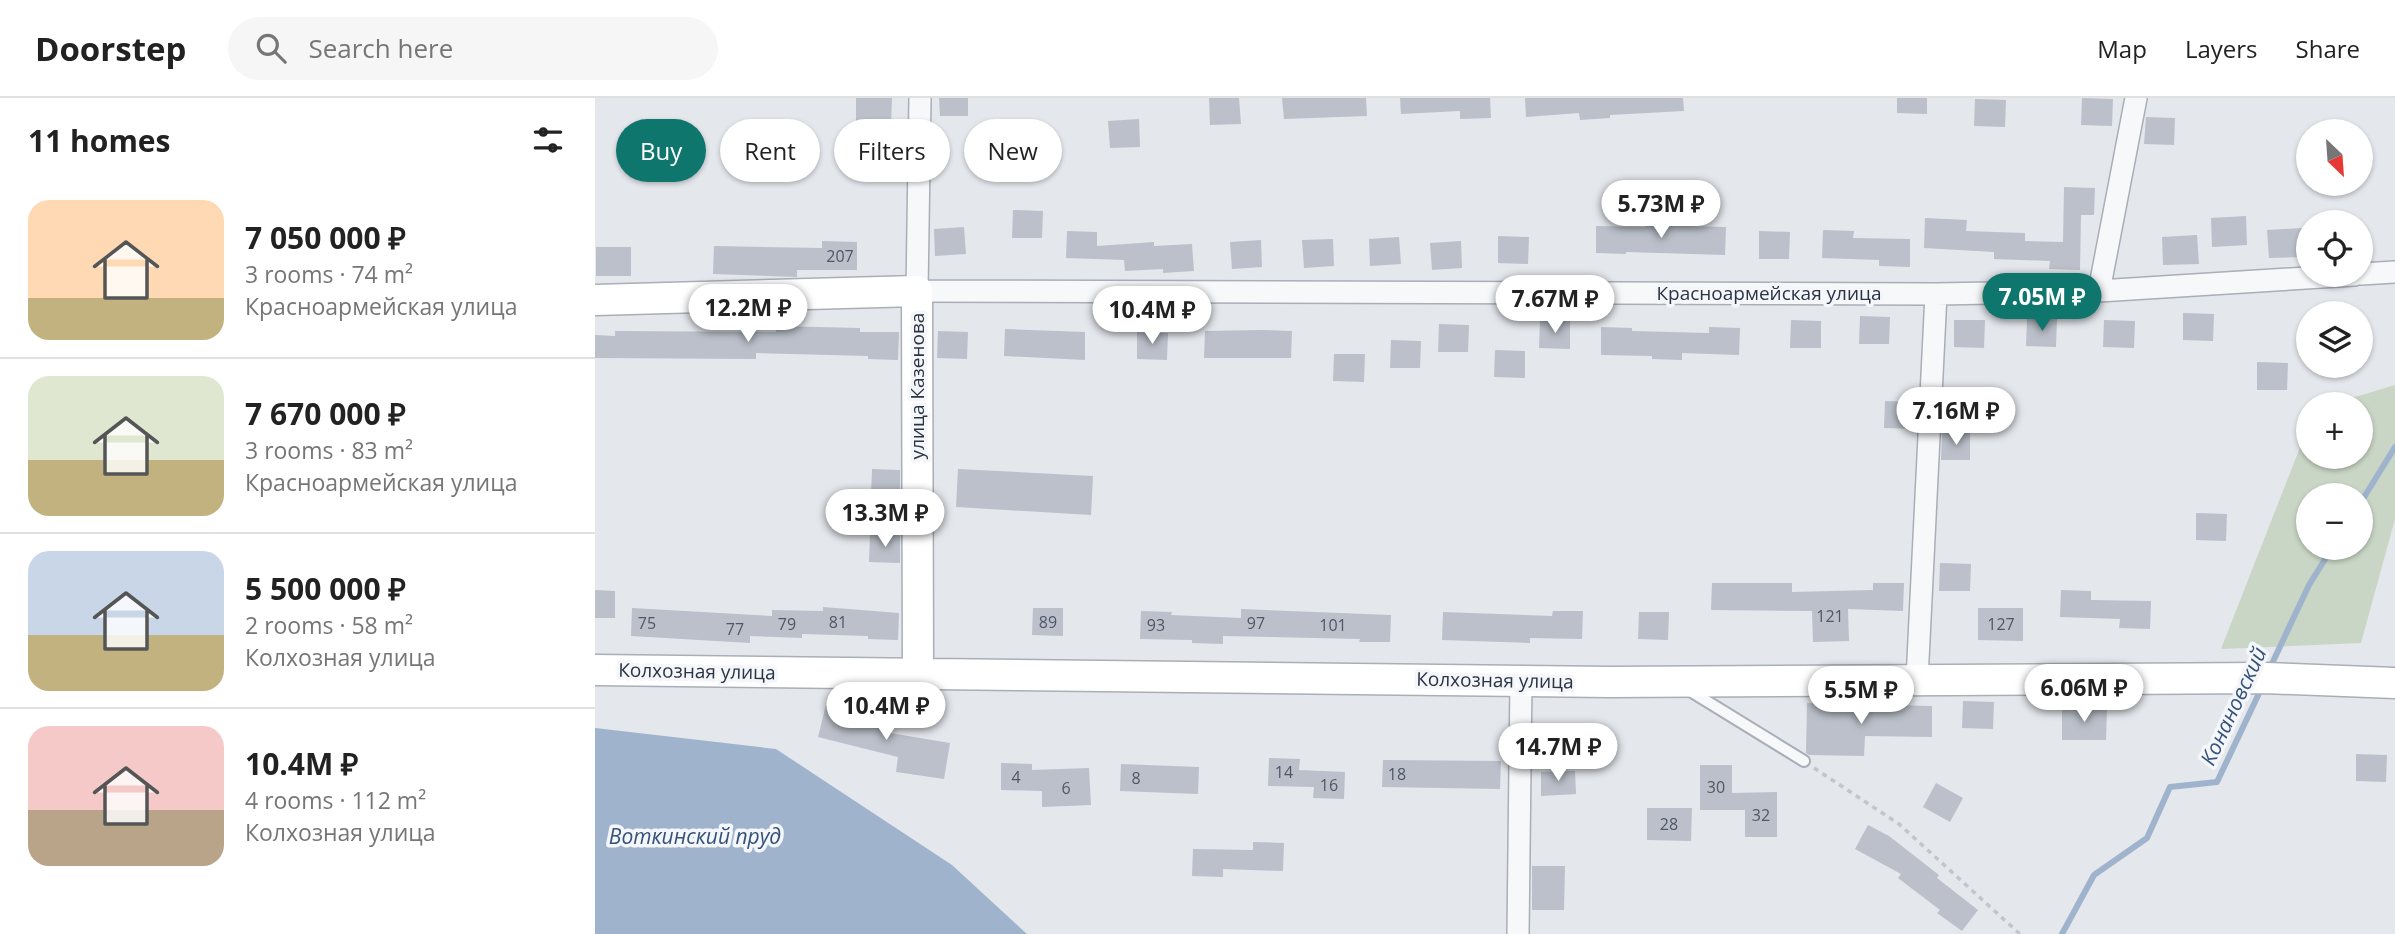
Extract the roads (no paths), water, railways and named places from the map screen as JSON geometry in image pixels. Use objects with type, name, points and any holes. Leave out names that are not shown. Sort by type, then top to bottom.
[{"type":"street","name":"улица Казенова","points":[[918,673],[917,291],[920,98]]},
{"type":"street","points":[[2099,291],[2136,98]]},
{"type":"street","points":[[2373,273],[2395,272]]},
{"type":"street","name":"Красноармейская улица","points":[[595,300],[917,291],[2099,291],[2296,279]]},
{"type":"street","points":[[1917,680],[1936,293]]},
{"type":"street","name":"Колхозная улица","points":[[595,670],[1521,681],[2272,678],[2395,682]]},
{"type":"street","points":[[1518,934],[1521,681]]},
{"type":"lane","points":[[1675,681],[1804,761]]},
{"type":"water","name":"Воткинский пруд","points":[[595,728],[776,749],[952,865],[1027,934],[595,934]]},
{"type":"waterway","name":"Конановский","points":[[2373,483],[2395,447]]},
{"type":"waterway","name":"Конановский","points":[[2269,670],[2309,585],[2325,560]]},
{"type":"waterway","name":"Конановский","points":[[2062,934],[2094,875],[2147,838],[2170,787],[2217,782],[2262,687]]}]
